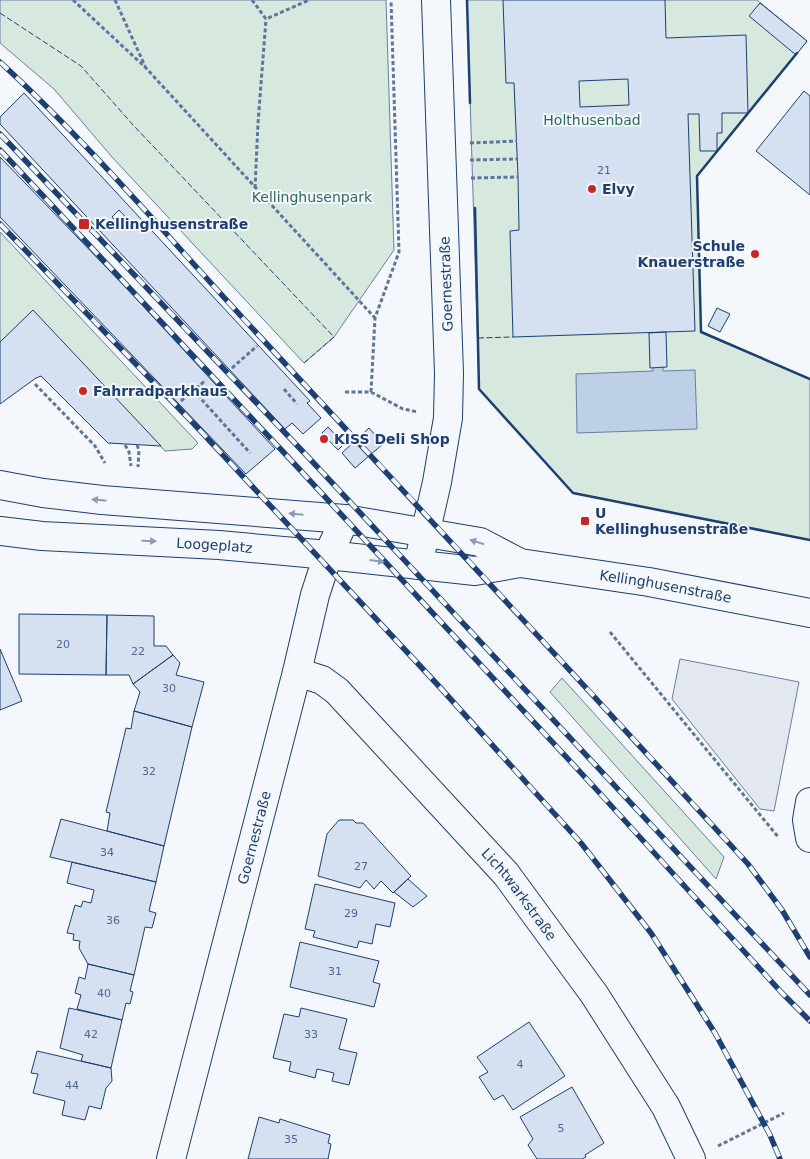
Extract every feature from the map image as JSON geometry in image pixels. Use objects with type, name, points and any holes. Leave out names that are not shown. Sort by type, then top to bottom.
[{"type":"street","name":"Goernestraße","points":[[418,566],[437,482],[449,409],[436,0]]},
{"type":"street","name":"Loogeplatz","points":[[0,485],[43,493],[165,506],[260,511],[345,519]]},
{"type":"street","name":"Loogeplatz","points":[[100,539],[165,506]]},
{"type":"street","name":"Goernestraße","points":[[171,1159],[297,672],[315,595],[328,555],[345,519]]},
{"type":"street","name":"Kellinghusenstraße","points":[[345,519],[480,542],[520,563]]},
{"type":"street","name":"Loogeplatz","points":[[0,531],[34,536],[219,545],[328,555]]},
{"type":"street","name":"Kellinghusenstraße","points":[[328,555],[475,571],[520,563],[649,582],[810,613]]},
{"type":"street","name":"Lichtwarkstraße","points":[[297,672],[322,680],[337,691],[506,874],[594,994],[666,1107],[691,1159]]},
{"type":"street","points":[[810,802],[807,820],[810,838]]},
{"type":"path","points":[[73,0],[146,68],[375,318]]},
{"type":"path","points":[[115,0],[146,68]]},
{"type":"path","points":[[252,0],[266,19],[255,189]]},
{"type":"path","points":[[266,19],[309,0]]},
{"type":"path","points":[[371,392],[375,318],[399,252],[391,0]]},
{"type":"path","points":[[476,143],[516,141]]},
{"type":"path","points":[[477,160],[517,159]]},
{"type":"path","points":[[477,178],[518,177]]},
{"type":"path","points":[[232,368],[257,346]]},
{"type":"path","points":[[181,401],[206,380]]},
{"type":"path","points":[[35,384],[95,446],[105,464]]},
{"type":"path","points":[[284,389],[298,404]]},
{"type":"path","points":[[193,390],[250,453],[235,435]]},
{"type":"path","points":[[344,392],[371,392],[403,409],[421,412]]},
{"type":"path","points":[[125,445],[129,452],[131,466]]},
{"type":"path","points":[[136,445],[139,450],[138,467]]},
{"type":"path","points":[[610,632],[781,841]]},
{"type":"path","points":[[718,1146],[784,1113]]},
{"type":"green space","name":"Kellinghusenpark","points":[[0,0],[386,0],[394,250],[334,337],[304,363],[112,157],[54,89],[0,43]]},
{"type":"green space","name":"Holthusenbad","points":[[467,0],[757,0],[807,41],[697,176],[701,331],[810,379],[810,540],[573,493],[479,389]]},
{"type":"green space","points":[[0,232],[198,443],[192,449],[165,451],[33,311],[0,342]]},
{"type":"green space","points":[[562,678],[724,857],[716,879],[550,692]]},
{"type":"shaded area","points":[[680,659],[799,682],[774,811],[760,809],[672,699]]},
{"type":"water","points":[[653,364],[663,364],[663,371],[695,370],[697,429],[577,433],[576,374],[653,371]]},
{"type":"building","points":[[503,0],[665,0],[666,38],[746,35],[748,113],[722,113],[722,133],[717,133],[717,151],[700,151],[699,114],[688,114],[695,331],[513,337],[510,231],[519,230],[518,177],[514,83],[506,83]],"holes":[[[628,79],[629,105],[580,107],[579,81]]]},
{"type":"building","points":[[760,3],[807,41],[796,55],[749,16]]},
{"type":"building","points":[[804,91],[810,96],[810,195],[756,151]]},
{"type":"building","points":[[24,93],[310,401],[307,403],[321,418],[303,434],[292,423],[285,429],[0,124],[0,117]]},
{"type":"building","points":[[0,157],[131,293],[275,449],[246,474],[0,217]]},
{"type":"building","points":[[119,210],[132,224],[125,231],[112,217]]},
{"type":"building","points":[[717,308],[730,314],[720,332],[708,326]]},
{"type":"building","name":"Fahrradparkhaus","points":[[33,310],[161,446],[108,443],[41,376],[0,404],[0,342]]},
{"type":"building","points":[[666,332],[667,367],[650,368],[649,333]]},
{"type":"building","points":[[328,427],[344,444],[338,450],[322,433]]},
{"type":"building","points":[[369,428],[383,444],[355,468],[342,453]]},
{"type":"building","points":[[19,614],[107,615],[106,675],[19,674]]},
{"type":"building","points":[[107,615],[154,616],[154,646],[166,646],[173,655],[133,684],[129,675],[106,675]]},
{"type":"building","points":[[0,649],[22,701],[0,710]]},
{"type":"building","points":[[173,655],[180,663],[176,675],[204,682],[192,727],[134,711],[140,692],[133,684]]},
{"type":"building","points":[[134,711],[192,727],[164,846],[107,831],[110,813],[106,812],[126,728],[131,729]]},
{"type":"building","points":[[61,819],[164,846],[156,882],[50,857]]},
{"type":"building","points":[[339,820],[353,820],[356,823],[363,823],[411,876],[393,893],[381,881],[374,889],[366,880],[360,888],[318,876],[327,834]]},
{"type":"building","points":[[72,862],[156,882],[149,911],[156,913],[152,928],[145,927],[134,975],[88,964],[79,948],[80,941],[73,940],[74,934],[67,933],[75,905],[81,907],[83,901],[91,903],[94,890],[67,883]]},
{"type":"building","points":[[408,879],[427,896],[413,907],[394,892]]},
{"type":"building","points":[[315,884],[395,903],[390,927],[376,924],[372,944],[359,941],[357,948],[313,937],[315,931],[305,929]]},
{"type":"building","points":[[300,942],[379,961],[373,982],[380,984],[374,1007],[290,987]]},
{"type":"building","points":[[88,964],[134,975],[130,991],[133,992],[130,1004],[126,1003],[122,1020],[77,1009],[81,995],[75,993],[79,977],[85,979]]},
{"type":"building","points":[[69,1008],[122,1020],[111,1068],[81,1061],[83,1055],[60,1048]]},
{"type":"building","points":[[301,1008],[347,1019],[339,1049],[357,1053],[349,1085],[332,1081],[334,1073],[317,1069],[315,1078],[289,1071],[291,1062],[273,1058],[284,1014],[299,1017]]},
{"type":"building","points":[[529,1022],[565,1076],[513,1110],[503,1095],[494,1100],[479,1077],[488,1072],[477,1057]]},
{"type":"building","points":[[37,1051],[111,1068],[112,1081],[106,1088],[101,1109],[89,1106],[85,1120],[62,1115],[65,1101],[33,1093],[38,1074],[31,1073]]},
{"type":"building","points":[[572,1087],[604,1143],[582,1159],[537,1159],[528,1145],[533,1139],[520,1117]]},
{"type":"building","points":[[259,1117],[279,1123],[280,1119],[330,1135],[328,1143],[331,1144],[328,1159],[248,1159]]},
{"type":"railway","points":[[0,62],[69,129],[135,199],[232,307],[748,864],[782,910],[810,957]]},
{"type":"railway","points":[[0,134],[309,458],[810,995]]},
{"type":"railway","points":[[0,150],[288,457],[782,993],[810,1021]]},
{"type":"railway","points":[[0,224],[194,424],[436,683],[581,843],[651,933],[715,1033],[770,1135],[780,1159]]},
{"type":"fence","points":[[0,13],[81,66],[134,126],[334,337],[304,363]]},
{"type":"fence","points":[[478,338],[513,337]]},
{"type":"wall","points":[[467,0],[470,103]]},
{"type":"wall","points":[[797,53],[697,176],[701,332],[810,379]]},
{"type":"wall","points":[[475,208],[479,389],[573,493],[810,540]]},
{"type":"place","name":"Elvy","points":[[592,189]]},
{"type":"place","name":"Kellinghusenstraße","points":[[84,224]]},
{"type":"place","name":"Schule Knauerstraße","points":[[755,254]]},
{"type":"place","name":"Fahrradparkhaus","points":[[83,391]]},
{"type":"place","name":"KISS Deli Shop","points":[[324,439]]},
{"type":"place","name":"U Kellinghusenstraße","points":[[585,521]]}]
